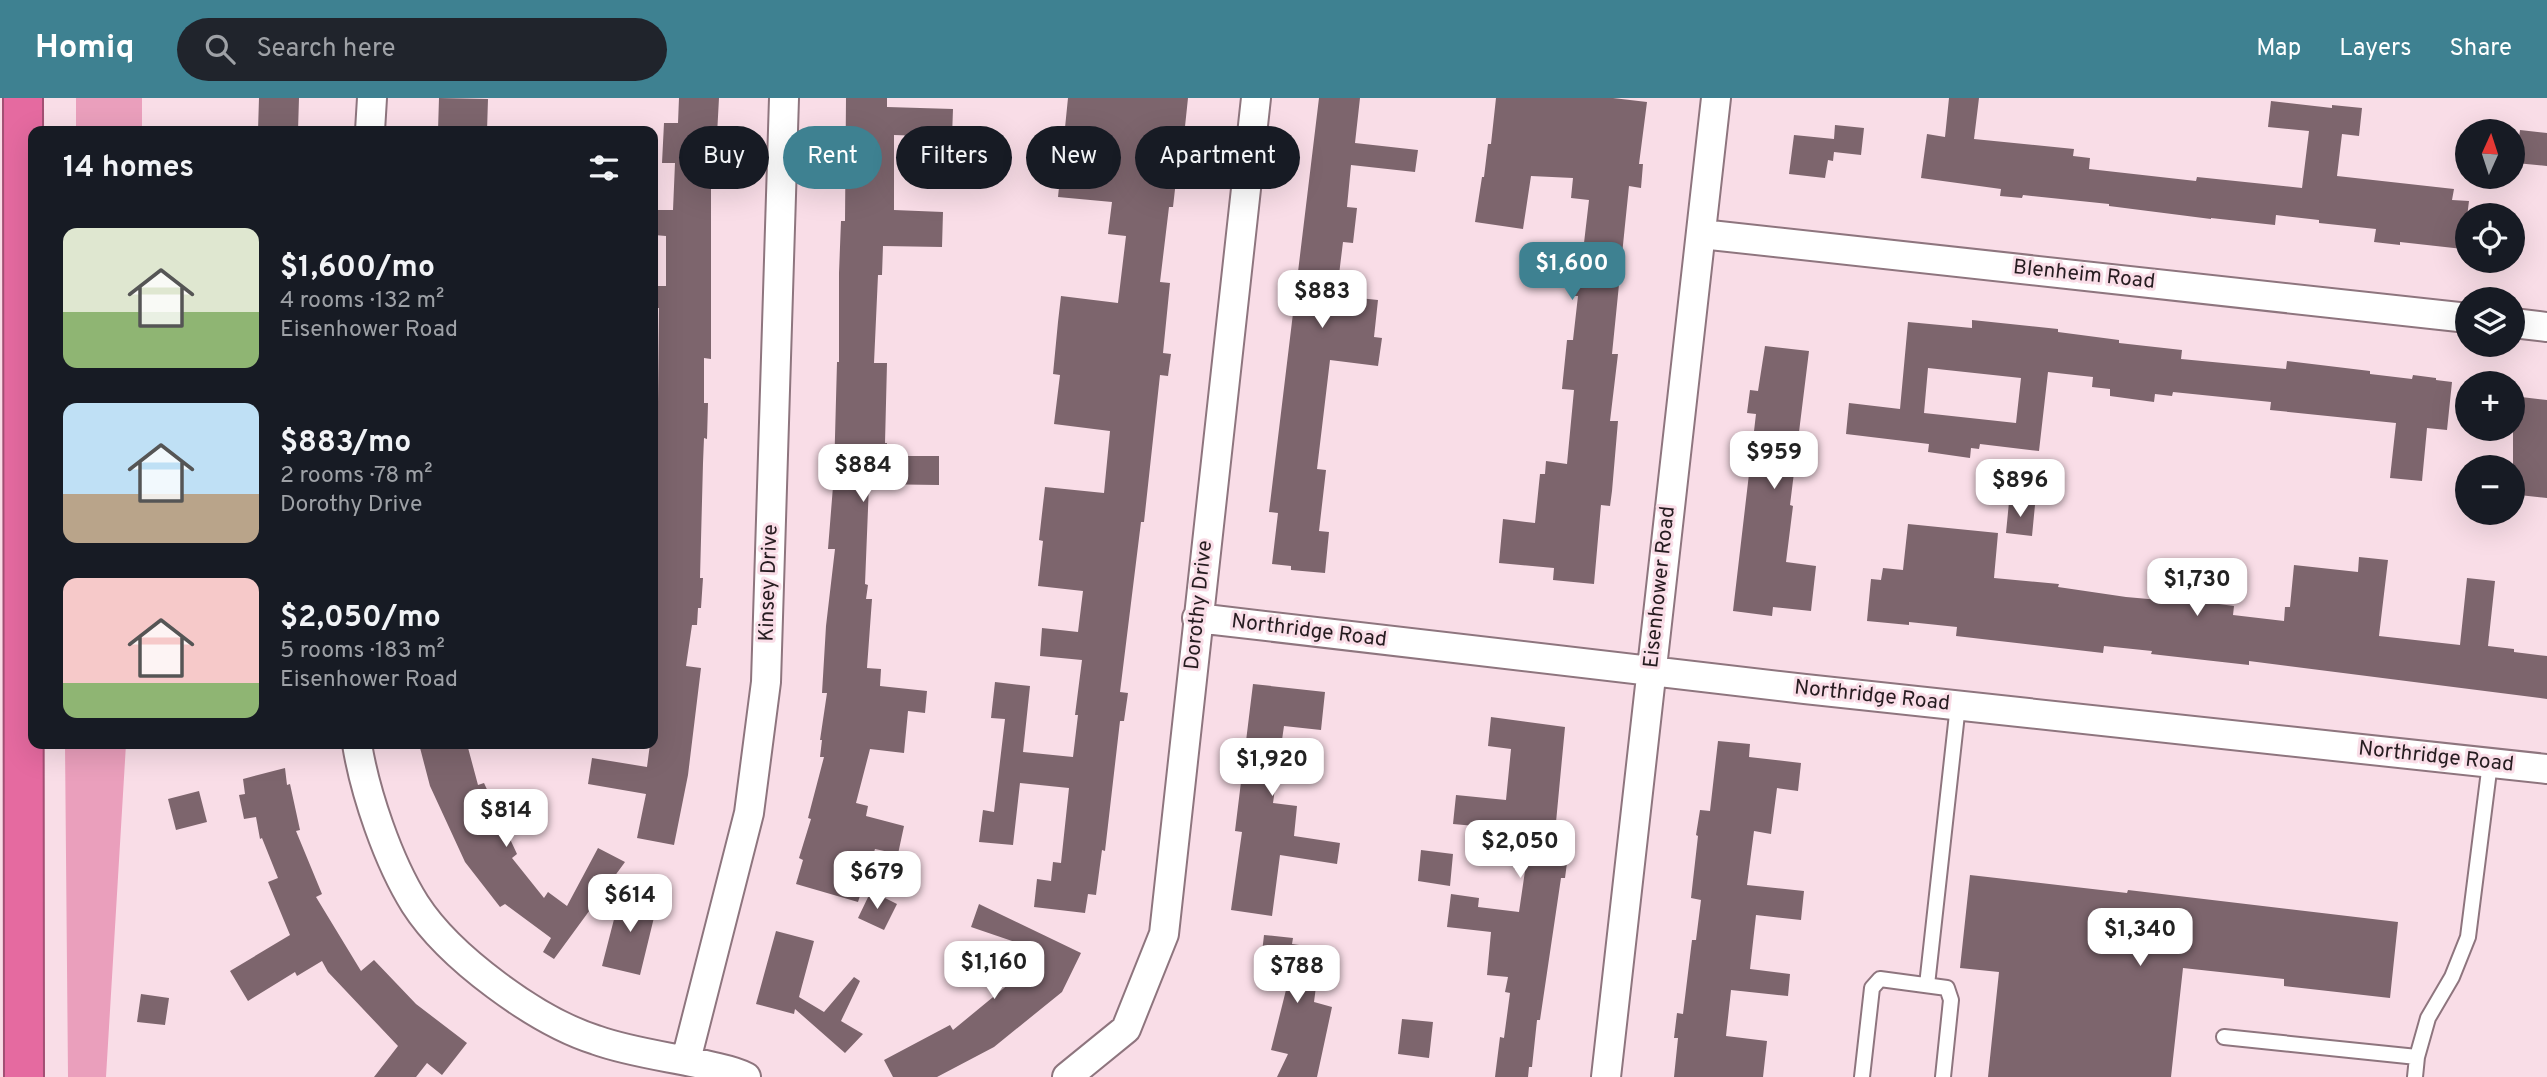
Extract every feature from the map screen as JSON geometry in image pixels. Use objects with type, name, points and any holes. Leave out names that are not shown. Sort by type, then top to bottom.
[{"type":"highway","points":[[23,103],[24,1077]]},
{"type":"street","points":[[370,126],[372,98]]},
{"type":"street","name":"Kinsey Drive","points":[[686,1060],[748,813],[766,682],[784,98]]},
{"type":"street","name":"Dorothy Drive","points":[[1067,1077],[1126,1029],[1164,934],[1256,98]]},
{"type":"street","name":"Eisenhower Road","points":[[1606,1077],[1716,98]]},
{"type":"street","name":"Blenheim Road","points":[[1701,234],[2455,317]]},
{"type":"street","points":[[2525,324],[2547,327]]},
{"type":"street","name":"Northridge Road","points":[[1197,618],[2547,769]]},
{"type":"street","points":[[358,749],[387,849],[415,905],[454,950],[508,994],[542,1017],[596,1041],[686,1060],[746,1077]]},
{"type":"lane","points":[[1927,985],[1958,705]]},
{"type":"lane","points":[[2415,1077],[2417,1057],[2428,1018],[2452,977],[2468,937],[2490,763]]},
{"type":"lane","points":[[1862,1077],[1872,988],[1880,979],[1947,988],[1951,1000],[1943,1077]]},
{"type":"lane","points":[[2224,1037],[2417,1057]]},
{"type":"shaded area","points":[[76,98],[142,98],[142,126],[76,126]]},
{"type":"shaded area","points":[[65,749],[126,749],[106,1077],[68,1077]]},
{"type":"building","points":[[259,98],[299,98],[298,126],[258,126]]},
{"type":"building","points":[[439,98],[488,99],[487,126],[438,126]]},
{"type":"building","points":[[679,98],[719,98],[717,126],[679,126],[679,189],[711,189],[711,359],[704,358],[704,403],[708,403],[703,463],[701,608],[698,608],[697,625],[692,625],[686,666],[701,668],[688,775],[674,845],[637,838],[646,794],[588,784],[592,758],[647,767],[649,749],[658,749],[658,286],[666,286],[666,236],[658,235],[658,210],[673,210],[675,163],[662,163],[664,123],[678,123]]},
{"type":"building","points":[[846,98],[887,98],[887,107],[953,109],[952,126],[896,126],[894,135],[894,210],[943,212],[942,247],[883,246],[882,275],[878,275],[874,363],[887,363],[887,456],[939,456],[939,485],[869,484],[865,584],[868,585],[866,599],[872,599],[867,668],[881,669],[880,686],[927,691],[925,713],[908,711],[904,753],[870,749],[856,803],[868,806],[866,816],[904,826],[898,854],[875,849],[858,902],[796,884],[803,860],[799,858],[811,819],[808,818],[824,757],[820,757],[820,740],[827,693],[822,693],[835,549],[828,549],[839,362],[841,221],[845,221],[845,189],[882,189],[882,126],[846,126]]},
{"type":"building","points":[[1068,98],[1188,98],[1185,126],[1135,126],[1135,189],[1175,189],[1173,207],[1169,207],[1160,282],[1170,283],[1163,353],[1171,354],[1168,376],[1160,375],[1144,522],[1141,522],[1120,692],[1128,693],[1124,721],[1120,721],[1105,851],[1102,850],[1096,895],[1088,894],[1085,913],[1034,907],[1037,879],[1051,881],[1053,862],[1061,863],[1069,788],[1020,783],[1013,845],[979,842],[983,810],[994,812],[1005,719],[991,718],[995,682],[1030,686],[1023,752],[1073,757],[1082,660],[1040,656],[1042,628],[1078,632],[1083,591],[1038,586],[1043,541],[1039,540],[1045,487],[1104,493],[1110,431],[1054,424],[1060,375],[1053,374],[1058,322],[1061,296],[1118,303],[1126,236],[1108,234],[1112,202],[1058,197],[1059,189],[1121,189],[1121,126],[1065,126]]},
{"type":"building","points":[[1319,98],[1360,98],[1355,143],[1418,150],[1415,172],[1351,165],[1347,207],[1357,208],[1353,243],[1343,242],[1337,291],[1349,293],[1349,297],[1378,300],[1374,337],[1382,338],[1378,366],[1330,360],[1317,469],[1326,470],[1319,531],[1329,532],[1325,573],[1291,570],[1291,566],[1272,564],[1278,513],[1269,512]]},
{"type":"building","points":[[1496,98],[1613,98],[1647,102],[1639,164],[1643,164],[1641,188],[1629,186],[1612,354],[1618,354],[1610,421],[1618,421],[1612,491],[1610,506],[1601,505],[1594,584],[1553,580],[1554,568],[1499,563],[1503,519],[1535,523],[1540,474],[1545,474],[1546,461],[1567,464],[1574,390],[1562,389],[1567,340],[1573,340],[1578,296],[1573,296],[1579,242],[1584,243],[1589,200],[1571,198],[1573,178],[1531,176],[1523,229],[1475,222],[1488,144],[1491,144]]},
{"type":"building","points":[[1949,98],[1979,98],[1974,139],[2074,149],[2073,156],[2090,158],[2089,169],[2196,181],[2197,177],[2302,188],[2309,131],[2268,127],[2271,101],[2332,108],[2332,105],[2362,108],[2359,136],[2342,134],[2337,176],[2454,189],[2452,200],[2469,201],[2455,203],[2455,248],[2374,242],[2376,229],[2319,223],[2319,220],[2276,215],[2275,225],[2211,219],[2109,204],[2023,195],[2022,198],[2000,196],[2001,189],[1921,178],[1927,134],[1945,137]]},
{"type":"building","points":[[1835,125],[1864,128],[1861,155],[1834,152],[1833,161],[1828,160],[1825,178],[1789,174],[1794,135],[1834,139]]},
{"type":"building","points":[[2525,131],[2547,133],[2547,166],[2525,164]]},
{"type":"building","points":[[1972,320],[2058,329],[2058,332],[2119,340],[2119,343],[2182,350],[2181,359],[2286,369],[2287,361],[2412,379],[2413,375],[2436,378],[2452,382],[2447,430],[2427,428],[2422,481],[2390,478],[2396,423],[2270,410],[2271,402],[2173,392],[2172,396],[2155,394],[2154,402],[2110,396],[2110,389],[2092,387],[2093,377],[2048,372],[2039,451],[1980,444],[1979,449],[1971,448],[1970,458],[1928,452],[1929,444],[1846,434],[1849,403],[1900,409],[1908,322],[1972,328]],"holes":[[[1928,368],[2021,378],[2016,423],[1924,413]]]},
{"type":"building","points":[[1765,346],[1809,351],[1790,505],[1793,506],[1786,562],[1816,566],[1811,611],[1773,607],[1772,616],[1733,611],[1756,414],[1747,413],[1750,390],[1758,391]]},
{"type":"building","points":[[2525,397],[2547,400],[2547,498],[2525,496],[2525,455],[2513,455],[2513,441],[2525,441]]},
{"type":"building","points":[[2009,502],[2035,505],[2032,536],[2006,533]]},
{"type":"building","points":[[1908,524],[1998,533],[1994,578],[2059,584],[2058,587],[2171,601],[2175,564],[2223,570],[2219,604],[2234,606],[2233,615],[2284,621],[2285,607],[2290,607],[2294,565],[2358,572],[2359,557],[2388,560],[2379,636],[2460,645],[2467,578],[2495,581],[2488,646],[2547,656],[2547,699],[2249,661],[2249,665],[2104,646],[2103,653],[1956,636],[1957,627],[1867,621],[1871,579],[1881,580],[1883,568],[1903,570]]},
{"type":"building","points":[[1253,684],[1325,692],[1321,730],[1284,726],[1273,803],[1297,806],[1294,836],[1340,843],[1337,864],[1280,855],[1272,916],[1231,910],[1242,832],[1235,831]]},
{"type":"building","points":[[1491,717],[1565,727],[1553,854],[1568,855],[1565,878],[1561,878],[1540,1020],[1537,1020],[1532,1067],[1529,1067],[1528,1077],[1495,1077],[1500,1037],[1504,1038],[1510,993],[1505,992],[1508,977],[1487,975],[1491,932],[1447,927],[1451,894],[1479,898],[1478,907],[1519,912],[1525,871],[1514,869],[1519,830],[1453,824],[1456,795],[1506,800],[1511,749],[1488,746]]},
{"type":"building","points":[[1718,741],[1750,744],[1749,757],[1801,763],[1798,791],[1777,788],[1771,834],[1754,831],[1747,885],[1804,891],[1801,920],[1756,915],[1750,969],[1790,974],[1788,996],[1731,990],[1726,1036],[1767,1041],[1763,1077],[1674,1077],[1678,1038],[1674,1038],[1677,1013],[1683,1014],[1692,940],[1696,940],[1701,900],[1691,898],[1696,835],[1700,810],[1710,811]]},
{"type":"building","points":[[420,749],[468,749],[478,785],[484,783],[517,854],[512,858],[544,898],[548,892],[567,906],[598,848],[625,862],[554,959],[543,952],[551,938],[505,904],[500,907],[465,862],[430,786]]},
{"type":"building","points":[[285,768],[300,830],[296,831],[322,894],[316,897],[361,971],[374,960],[416,1004],[467,1043],[442,1075],[427,1063],[416,1077],[374,1077],[398,1046],[328,972],[322,961],[297,976],[295,972],[248,1001],[230,971],[290,935],[268,882],[278,878],[262,838],[260,839],[256,817],[244,819],[239,795],[245,794],[243,779]]},
{"type":"building","points":[[199,791],[207,822],[176,830],[168,799]]},
{"type":"building","points":[[1421,850],[1453,854],[1450,886],[1418,881]]},
{"type":"building","points":[[1970,875],[2127,893],[2128,890],[2398,922],[2390,998],[2284,986],[2284,979],[2183,968],[2171,1077],[1988,1077],[1999,972],[1960,968]]},
{"type":"building","points":[[871,891],[897,904],[884,930],[858,918]]},
{"type":"building","points":[[621,892],[658,901],[640,975],[602,966]]},
{"type":"building","points":[[979,904],[1081,953],[1062,992],[994,1047],[937,1077],[893,1077],[884,1060],[950,1025],[953,1030],[1026,970],[1006,961],[1015,942],[971,927]]},
{"type":"building","points":[[776,931],[814,941],[799,997],[824,1012],[854,977],[860,981],[841,1021],[863,1034],[845,1053],[795,1009],[794,1014],[756,1004]]},
{"type":"building","points":[[1264,935],[1293,938],[1292,944],[1321,948],[1314,1002],[1332,1007],[1317,1077],[1277,1077],[1288,1054],[1271,1050],[1288,982],[1259,979]]},
{"type":"building","points":[[141,994],[169,998],[165,1025],[137,1022]]},
{"type":"building","points":[[1402,1019],[1433,1022],[1429,1058],[1398,1054]]}]
